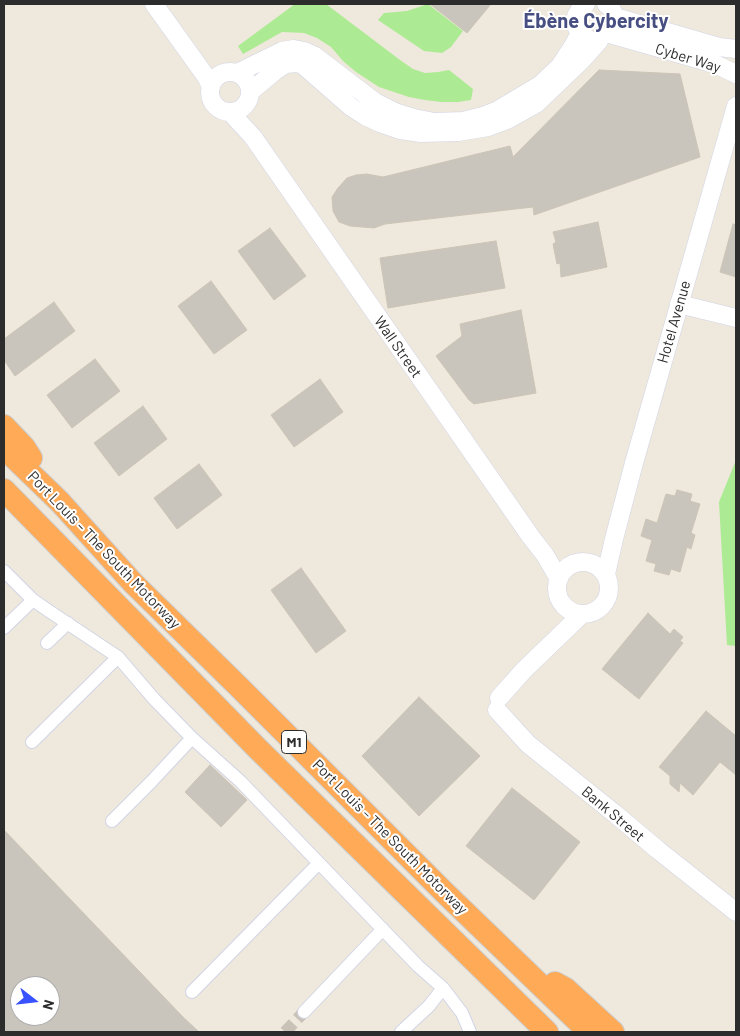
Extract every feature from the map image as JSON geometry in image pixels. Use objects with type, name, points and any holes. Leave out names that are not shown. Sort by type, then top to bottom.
[{"type":"highway","points":[[4,426],[24,448],[60,502]]},
{"type":"highway","name":"Port Louis – The South Motorway","points":[[4,448],[60,502],[133,583],[588,1032]]},
{"type":"highway","name":"Port Louis – The South Motorway","points":[[4,490],[258,749],[547,1032]]},
{"type":"highway","points":[[464,951],[533,1032]]},
{"type":"highway","points":[[512,958],[566,989],[613,1032]]},
{"type":"street","points":[[154,4],[207,78],[214,105],[224,112],[237,111],[275,71],[286,64],[297,63],[304,65],[351,107],[365,116],[400,130],[421,133],[458,132],[488,127],[509,119],[536,104],[614,29],[615,23],[609,7]]},
{"type":"street","points":[[166,4],[203,55],[216,67],[233,73],[246,81],[249,86],[248,98]]},
{"type":"street","points":[[210,87],[217,77],[222,74],[233,73],[282,51],[304,50],[315,56],[374,102],[395,112],[434,122],[462,121],[491,113],[540,85],[563,61],[574,46],[580,33],[577,28],[576,16],[582,6],[586,4]]},
{"type":"street","name":"Cyber Way","points":[[609,7],[719,47],[736,49]]},
{"type":"street","name":"Cyber Way","points":[[580,33],[588,39],[604,38],[715,64],[736,74]]},
{"type":"street","points":[[736,56],[734,69],[736,74]]},
{"type":"street","name":"Wall Street","points":[[248,98],[253,137]]},
{"type":"street","name":"Hotel Avenue","points":[[606,574],[636,454],[736,106]]},
{"type":"street","name":"Wall Street","points":[[230,112],[253,137],[531,538],[545,555],[571,569]]},
{"type":"street","points":[[679,304],[736,318]]},
{"type":"street","points":[[571,569],[593,563],[606,574],[610,590],[604,606],[597,611],[581,615],[573,613],[561,602],[557,586],[571,569],[614,539]]},
{"type":"street","points":[[4,571],[33,600],[118,657],[154,699],[192,738],[240,781],[418,966],[443,988],[462,1013],[470,1032]]},
{"type":"street","points":[[4,628],[33,600]]},
{"type":"street","points":[[560,636],[561,602]]},
{"type":"street","points":[[560,636],[581,615]]},
{"type":"street","points":[[47,643],[68,624]]},
{"type":"street","name":"Bank Street","points":[[560,636],[524,670],[498,704],[528,744],[736,912]]},
{"type":"street","points":[[32,742],[118,657]]},
{"type":"street","points":[[112,821],[192,738]]},
{"type":"street","points":[[192,992],[319,864]]},
{"type":"street","points":[[304,1012],[384,929]]},
{"type":"street","points":[[401,1032],[429,1006],[443,988]]},
{"type":"green space","points":[[295,4],[326,4],[413,69],[425,73],[449,70],[473,89],[471,100],[441,102],[425,100],[379,87],[356,72],[331,47],[317,38],[304,33],[282,32],[243,54],[238,46]]},
{"type":"green space","points":[[428,4],[463,31],[451,47],[442,53],[424,51],[378,20],[384,13],[407,11]]},
{"type":"green space","points":[[736,460],[736,646],[727,645],[719,502]]},
{"type":"building","points":[[430,4],[491,4],[467,33]]},
{"type":"building","points":[[599,70],[680,74],[700,157],[534,215],[533,207],[385,224],[374,228],[350,226],[339,222],[333,211],[332,197],[347,178],[367,174],[383,177],[510,146],[513,157]]},
{"type":"building","points":[[598,222],[607,267],[561,277],[560,263],[557,264],[553,244],[556,242],[553,232]]},
{"type":"building","points":[[733,224],[736,225],[736,277],[720,272]]},
{"type":"building","points":[[270,228],[306,276],[274,300],[238,251]]},
{"type":"building","points":[[496,241],[505,288],[388,308],[380,258]]},
{"type":"building","points":[[211,281],[247,330],[214,354],[178,306]]},
{"type":"building","points":[[54,302],[75,331],[15,376],[4,360],[4,339]]},
{"type":"building","points":[[521,310],[536,393],[474,404],[436,356],[462,336],[460,324]]},
{"type":"building","points":[[95,359],[120,391],[72,428],[47,395]]},
{"type":"building","points":[[320,379],[343,412],[294,447],[271,415]]},
{"type":"building","points":[[143,406],[167,439],[119,476],[94,443]]},
{"type":"building","points":[[199,464],[222,495],[177,529],[154,498]]},
{"type":"building","points":[[677,490],[692,494],[690,501],[700,504],[691,533],[695,535],[691,549],[687,547],[680,572],[671,569],[669,575],[654,571],[656,564],[646,561],[652,540],[641,536],[646,519],[657,523],[666,494],[675,496]]},
{"type":"building","points":[[301,568],[346,631],[316,653],[271,590]]},
{"type":"building","points":[[648,613],[670,634],[674,629],[683,637],[680,641],[683,643],[639,699],[602,669]]},
{"type":"building","points":[[419,697],[480,756],[419,816],[362,756]]},
{"type":"building","points":[[706,711],[736,736],[736,775],[720,762],[693,795],[680,783],[679,792],[670,784],[670,776],[659,767]]},
{"type":"building","points":[[210,765],[247,800],[221,827],[185,792]]},
{"type":"building","points":[[512,788],[580,842],[534,900],[466,846]]},
{"type":"building","points":[[4,830],[182,1016],[199,1032],[4,1032]]},
{"type":"tunnel","points":[[285,1032],[304,1012]]},
{"type":"district","name":"Ébène Cybercity","points":[[596,21]]}]
